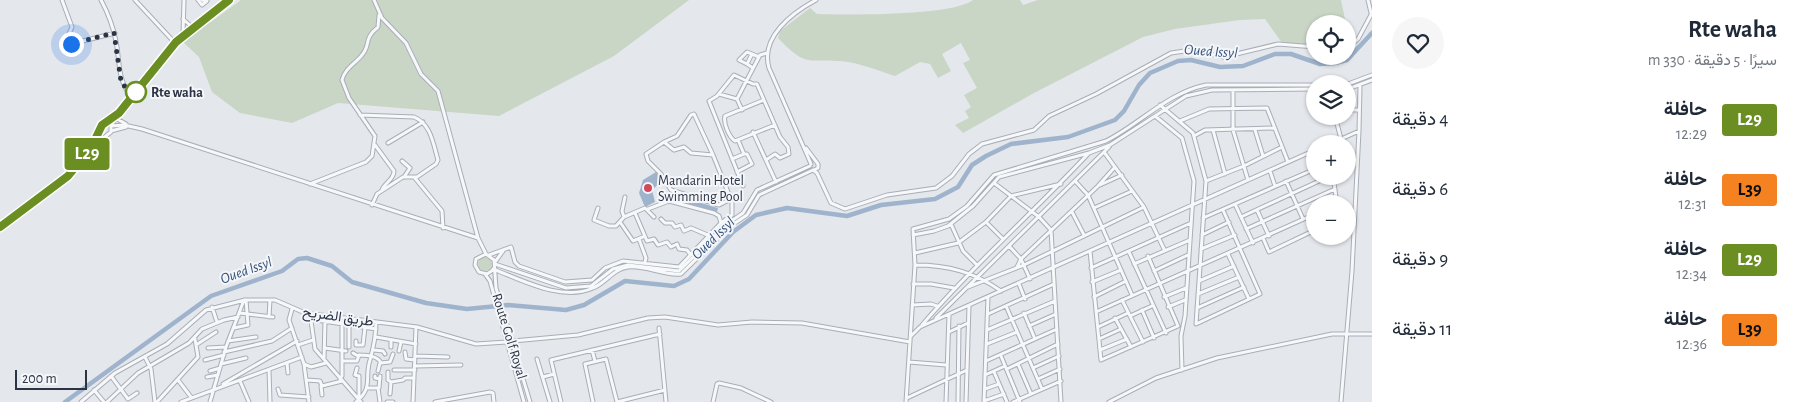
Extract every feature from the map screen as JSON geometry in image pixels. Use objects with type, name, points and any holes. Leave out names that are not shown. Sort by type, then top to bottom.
[{"type":"street","points":[[62,0],[72,27],[68,34],[71,44],[114,33]]},
{"type":"street","points":[[101,0],[109,15],[114,33],[121,81],[132,97]]},
{"type":"street","points":[[135,0],[175,43]]},
{"type":"street","points":[[184,0],[184,34]]},
{"type":"street","points":[[198,0],[202,6],[207,1],[202,0]]},
{"type":"street","points":[[109,125],[175,43],[192,27],[229,0]]},
{"type":"street","points":[[374,0],[379,14],[406,43],[421,74],[438,91],[481,245],[495,263],[543,282],[566,288],[587,287],[597,283],[613,269],[628,265],[680,271],[727,224],[743,213],[756,192],[812,167],[817,162]]},
{"type":"street","points":[[816,0],[784,24],[773,37],[767,53],[770,68],[812,167],[818,173],[831,203],[846,209],[887,195],[929,191],[952,176],[969,154],[982,144],[1034,130],[1049,116],[1096,94],[1171,53],[1192,50],[1224,57],[1278,44],[1306,46]]},
{"type":"street","points":[[1356,40],[1372,14],[1368,0]]},
{"type":"street","points":[[310,184],[366,162],[372,156],[375,136],[345,92],[342,77],[350,65],[364,51],[368,35],[378,27],[379,14]]},
{"type":"street","points":[[183,19],[192,27]]},
{"type":"street","points":[[753,68],[739,60],[747,52],[758,57]]},
{"type":"street","points":[[737,100],[758,57],[762,53],[767,53]]},
{"type":"street","points":[[747,64],[752,54]]},
{"type":"street","points":[[743,186],[710,101],[719,94],[734,75],[757,84],[775,125],[790,152],[780,158],[775,154],[766,160]]},
{"type":"street","points":[[1356,81],[1372,75]]},
{"type":"street","points":[[1356,87],[1372,80]]},
{"type":"street","points":[[906,400],[915,265],[913,229],[949,219],[967,206],[994,175],[1106,140],[1123,132],[1160,105],[1189,90],[1206,86],[1306,85]]},
{"type":"street","points":[[1340,402],[1347,333],[1360,86]]},
{"type":"street","points":[[914,235],[934,231],[951,224],[974,206],[999,177],[1089,153],[1110,145],[1165,109],[1193,94],[1233,90],[1306,89]]},
{"type":"street","points":[[1233,90],[1233,130],[1248,180]]},
{"type":"street","points":[[719,94],[737,100],[742,110]]},
{"type":"street","points":[[718,120],[764,100]]},
{"type":"street","points":[[1160,105],[1180,121],[1194,136],[1206,181],[1196,324],[1260,294],[1223,210]]},
{"type":"street","points":[[1180,121],[1209,109],[1268,108],[1288,162]]},
{"type":"street","points":[[119,113],[119,121],[130,126],[478,238]]},
{"type":"street","points":[[478,257],[512,247],[515,262],[519,266],[565,282],[592,280],[604,268],[616,263],[646,261],[678,268],[721,223],[732,215],[732,204],[694,114],[691,115],[677,136],[646,154],[648,161],[662,174],[671,190],[719,204],[729,200]]},
{"type":"street","points":[[360,115],[414,117],[427,126],[434,144],[438,163],[414,177],[403,177]]},
{"type":"street","points":[[1155,116],[1182,138],[1194,181],[1181,336],[1183,369]]},
{"type":"street","points":[[724,117],[744,154],[748,154],[752,165],[737,172]]},
{"type":"street","points":[[388,143],[423,122]]},
{"type":"street","points":[[91,148],[102,125],[130,126]]},
{"type":"street","points":[[109,125],[111,132]]},
{"type":"street","points":[[726,144],[775,125]]},
{"type":"street","points":[[0,227],[58,185],[106,134],[130,126]]},
{"type":"street","points":[[1194,136],[1205,130],[1275,128]]},
{"type":"street","points":[[101,129],[106,134]]},
{"type":"street","points":[[1213,130],[1225,174]]},
{"type":"street","points":[[1255,130],[1263,156]]},
{"type":"street","points":[[1349,135],[1359,130]]},
{"type":"street","points":[[753,132],[777,183]]},
{"type":"street","points":[[664,142],[675,150],[684,147],[691,153],[713,156]]},
{"type":"street","points":[[375,145],[394,171],[393,178],[386,183],[382,191]]},
{"type":"street","points":[[934,320],[1110,145]]},
{"type":"street","points":[[804,146],[817,162],[818,173]]},
{"type":"street","points":[[1206,181],[1244,166],[1282,147]]},
{"type":"street","points":[[1104,152],[1144,207],[1164,250]]},
{"type":"street","points":[[911,336],[976,264],[1061,184],[1089,153]]},
{"type":"street","points":[[732,159],[744,154]]},
{"type":"street","points":[[920,327],[1306,154]]},
{"type":"street","points":[[372,205],[376,196],[403,177],[410,168],[402,161]]},
{"type":"street","points":[[812,167],[818,168]]},
{"type":"street","points":[[1017,267],[1021,259],[1072,212],[1115,167]]},
{"type":"street","points":[[1270,171],[1276,186]]},
{"type":"street","points":[[1203,218],[1306,173]]},
{"type":"street","points":[[1098,186],[1122,175]]},
{"type":"street","points":[[414,177],[442,211],[443,228]]},
{"type":"street","points":[[1075,181],[1088,195],[1132,295]]},
{"type":"street","points":[[1096,312],[1304,219],[1286,181]]},
{"type":"street","points":[[481,245],[475,262],[475,268],[479,272],[484,274],[493,270],[548,290],[590,290],[616,271],[629,267],[676,274],[683,273],[729,227],[746,215],[759,195],[777,183]]},
{"type":"street","points":[[994,183],[1039,217],[1051,230],[1061,402]]},
{"type":"street","points":[[915,254],[958,243],[986,222],[1010,196],[1061,184]]},
{"type":"street","points":[[1241,217],[1312,185]]},
{"type":"street","points":[[1334,185],[1336,195]]},
{"type":"street","points":[[1246,230],[1335,190]]},
{"type":"street","points":[[1094,208],[1132,191]]},
{"type":"street","points":[[624,218],[622,211],[626,197]]},
{"type":"street","points":[[598,208],[594,220],[612,227],[624,218],[645,208],[648,210],[671,201],[714,213],[719,216],[721,223]]},
{"type":"street","points":[[1235,204],[1253,243]]},
{"type":"street","points":[[966,288],[1024,265],[1144,207]]},
{"type":"street","points":[[648,210],[654,217]]},
{"type":"street","points":[[1257,210],[1269,236]]},
{"type":"street","points":[[1072,212],[1084,235]]},
{"type":"street","points":[[635,213],[647,241],[654,239],[658,245],[665,242],[671,247],[677,244],[680,249],[686,250],[690,254]]},
{"type":"street","points":[[661,219],[675,227],[681,225],[684,231],[691,228],[710,236]]},
{"type":"street","points":[[620,222],[633,240],[645,236]]},
{"type":"street","points":[[986,222],[1003,239]]},
{"type":"street","points":[[1202,235],[1229,222]]},
{"type":"street","points":[[951,224],[958,243],[976,264]]},
{"type":"street","points":[[1091,268],[1191,224]]},
{"type":"street","points":[[1263,238],[1268,252],[1306,234]]},
{"type":"street","points":[[1201,249],[1234,235]]},
{"type":"street","points":[[639,239],[646,261]]},
{"type":"street","points":[[1134,264],[1148,256],[1190,240]]},
{"type":"street","points":[[1009,246],[1021,259],[1030,279]]},
{"type":"street","points":[[493,270],[495,263],[504,250]]},
{"type":"street","points":[[1090,251],[1101,360],[1166,333],[1178,326],[1148,256]]},
{"type":"street","points":[[1129,252],[1152,306],[1166,333]]},
{"type":"street","points":[[1228,254],[1249,299]]},
{"type":"street","points":[[1154,271],[1188,255]]},
{"type":"street","points":[[646,261],[653,257]]},
{"type":"street","points":[[915,265],[940,265],[969,273],[987,281],[1001,292]]},
{"type":"street","points":[[1199,282],[1234,266]]},
{"type":"street","name":"Route Golf Royal","points":[[493,270],[496,298]]},
{"type":"street","points":[[1092,282],[1121,270]]},
{"type":"street","points":[[515,278],[517,272]]},
{"type":"street","name":"Route Golf Royal","points":[[484,274],[489,279],[513,341],[530,402]]},
{"type":"street","points":[[1198,294],[1239,277]]},
{"type":"street","points":[[1094,297],[1126,281]]},
{"type":"street","points":[[541,287],[543,282]]},
{"type":"street","points":[[548,290],[550,284]]},
{"type":"street","points":[[913,284],[931,284],[954,288]]},
{"type":"street","points":[[1019,284],[1025,298]]},
{"type":"street","points":[[988,314],[1054,284]]},
{"type":"street","points":[[1197,308],[1244,287]]},
{"type":"street","points":[[1164,297],[1186,288]]},
{"type":"street","points":[[988,297],[984,402],[1004,394]]},
{"type":"street","points":[[233,328],[248,326],[245,300]]},
{"type":"street","points":[[210,402],[228,341],[245,300]]},
{"type":"street","name":"طريق الضريح","points":[[81,402],[111,376],[167,344],[200,314],[212,307],[245,300],[279,301],[292,309],[310,314],[416,327],[476,344],[507,342]]},
{"type":"street","points":[[240,313],[247,312],[271,316],[270,300]]},
{"type":"street","points":[[1122,300],[1143,342]]},
{"type":"street","points":[[1168,306],[1185,300]]},
{"type":"street","points":[[987,330],[1055,301]]},
{"type":"street","points":[[912,305],[931,304],[938,306]]},
{"type":"street","points":[[966,402],[969,306]]},
{"type":"street","points":[[1006,306],[1042,389]]},
{"type":"street","points":[[1098,326],[1115,318],[1152,306]]},
{"type":"street","points":[[212,307],[217,322]]},
{"type":"street","points":[[292,309],[288,318],[304,364],[310,402]]},
{"type":"street","points":[[1142,310],[1154,338]]},
{"type":"street","name":"Route Golf Royal","points":[[501,313],[524,402]]},
{"type":"street","points":[[1024,313],[1035,339]]},
{"type":"street","points":[[310,314],[315,350],[358,401]]},
{"type":"street","points":[[946,402],[949,314]]},
{"type":"street","points":[[1029,326],[1056,314]]},
{"type":"street","points":[[107,402],[131,379],[150,365],[195,338],[202,329],[217,322],[238,317]]},
{"type":"street","points":[[513,341],[586,333],[648,318],[665,317],[718,325],[752,322],[802,323],[910,342]]},
{"type":"street","points":[[1115,318],[1131,347]]},
{"type":"street","points":[[310,319],[376,329]]},
{"type":"street","points":[[325,321],[325,361]]},
{"type":"street","points":[[358,401],[368,388],[376,337],[376,322]]},
{"type":"street","points":[[948,333],[968,323]]},
{"type":"street","points":[[341,380],[342,361],[340,350],[342,324]]},
{"type":"street","points":[[349,325],[349,346]]},
{"type":"street","points":[[958,402],[959,326]]},
{"type":"street","points":[[413,402],[416,327]]},
{"type":"street","points":[[205,360],[272,341],[292,328]]},
{"type":"street","points":[[356,345],[363,345],[365,328]]},
{"type":"street","points":[[659,328],[666,402]]},
{"type":"street","points":[[986,361],[1001,356],[1058,329]]},
{"type":"street","points":[[1099,339],[1121,329]]},
{"type":"street","points":[[195,346],[216,332]]},
{"type":"street","points":[[987,344],[1017,332]]},
{"type":"street","points":[[1109,402],[1149,381],[1225,356],[1347,333],[1372,334]]},
{"type":"street","points":[[561,402],[551,360],[660,334]]},
{"type":"street","points":[[228,341],[256,337]]},
{"type":"street","points":[[376,337],[401,341],[403,344],[416,344]]},
{"type":"street","points":[[158,401],[198,357],[195,338]]},
{"type":"street","points":[[1100,350],[1127,339]]},
{"type":"street","points":[[221,386],[297,343],[313,340]]},
{"type":"street","points":[[391,340],[391,348]]},
{"type":"street","points":[[399,351],[401,341]]},
{"type":"street","points":[[985,375],[1018,364],[1058,344]]},
{"type":"street","points":[[208,348],[226,347]]},
{"type":"street","points":[[325,348],[346,351]]},
{"type":"street","points":[[374,350],[383,351],[385,354]]},
{"type":"street","points":[[592,350],[595,361]]},
{"type":"street","points":[[405,352],[406,359],[448,357]]},
{"type":"street","points":[[353,353],[358,356],[372,355],[380,360],[378,371]]},
{"type":"street","points":[[380,363],[390,362],[393,354]]},
{"type":"street","points":[[342,361],[357,361],[358,356]]},
{"type":"street","points":[[1001,356],[1020,401]]},
{"type":"street","points":[[1032,368],[1059,356]]},
{"type":"street","points":[[145,357],[150,365],[158,401]]},
{"type":"street","points":[[221,364],[246,358]]},
{"type":"street","points":[[181,402],[302,358]]},
{"type":"street","points":[[537,359],[550,402]]},
{"type":"street","points":[[593,402],[585,364],[606,359],[616,402],[632,400],[665,390]]},
{"type":"street","points":[[304,364],[311,367],[325,361]]},
{"type":"street","points":[[909,362],[946,365]]},
{"type":"street","points":[[287,363],[288,373]]},
{"type":"street","points":[[1018,364],[1032,394]]},
{"type":"street","points":[[394,370],[461,365]]},
{"type":"street","points":[[210,371],[220,368]]},
{"type":"street","points":[[357,368],[355,375],[360,376],[358,401]]},
{"type":"street","points":[[1037,379],[1060,368]]},
{"type":"street","points":[[269,370],[270,402]]},
{"type":"street","points":[[906,400],[967,370]]},
{"type":"street","points":[[388,372],[388,380],[392,382]]},
{"type":"street","points":[[994,372],[1007,402]]},
{"type":"street","points":[[543,377],[554,374]]},
{"type":"street","points":[[207,377],[218,375]]},
{"type":"street","points":[[111,376],[128,399],[137,393]]},
{"type":"street","points":[[375,376],[375,378],[380,378],[378,388],[380,402]]},
{"type":"street","points":[[392,382],[414,378]]},
{"type":"street","points":[[178,380],[191,397]]},
{"type":"street","points":[[240,380],[249,402]]},
{"type":"street","points":[[306,380],[320,381],[322,395]]},
{"type":"street","points":[[321,385],[341,380]]},
{"type":"street","points":[[1013,402],[1020,401],[1061,381]]},
{"type":"street","points":[[390,394],[392,382]]},
{"type":"street","points":[[713,402],[717,384],[719,383],[741,388],[771,402]]},
{"type":"street","points":[[985,389],[999,384]]},
{"type":"street","points":[[327,385],[327,390]]},
{"type":"street","points":[[368,388],[378,388]]},
{"type":"street","points":[[278,389],[280,395],[309,397]]},
{"type":"street","points":[[94,390],[104,402]]},
{"type":"street","points":[[435,402],[490,392],[494,402]]},
{"type":"street","points":[[460,397],[461,402]]},
{"type":"street","points":[[387,402],[393,402]]},
{"type":"green space","points":[[241,0],[689,0],[614,56],[499,116],[338,103],[292,123],[240,113],[212,92],[199,57],[183,42]]},
{"type":"green space","points":[[973,0],[1020,0],[1023,5],[1038,0],[1341,0],[1344,15],[1306,15],[1306,46],[1282,43],[1265,19],[1240,20],[1175,29],[1143,37],[1034,93],[963,133],[955,125],[969,118],[965,111],[971,107],[964,95],[977,88],[963,63],[970,60],[961,43],[942,54],[951,71],[938,78],[930,64],[920,62],[895,76],[852,63],[806,59],[794,53],[778,38],[780,31],[810,8],[817,14],[851,14],[922,12],[962,5]]},
{"type":"green space","points":[[482,257],[488,257],[492,264],[488,271],[482,271],[478,267],[478,261]]},
{"type":"water","name":"Mandarin Hotel Swimming Pool","points":[[656,172],[662,181],[652,190],[655,202],[645,207],[639,193],[643,180]]},
{"type":"water","points":[[667,193],[718,208],[717,212],[666,197],[669,196]]},
{"type":"waterway","name":"Oued Issyl","points":[[65,402],[211,296],[282,271],[298,259],[307,258],[332,266],[352,282],[426,303],[467,309],[508,305],[566,310],[584,305],[625,281],[674,286],[689,279],[733,232],[756,215],[787,208],[847,216],[881,205],[935,199],[958,187],[972,165],[1011,144],[1068,137],[1115,120],[1124,111],[1139,85],[1150,73],[1178,61],[1191,60],[1220,67],[1243,66],[1275,54],[1291,54],[1320,64],[1335,63],[1347,60],[1372,33]]},
{"type":"bus line","name":"L29","points":[[0,227],[17,212],[58,185],[68,176],[91,148],[102,125],[107,124],[119,113],[176,42],[203,18],[229,0]]},
{"type":"place","name":"Rte waha","points":[[136,92]]},
{"type":"place","name":"Mandarin Hotel Swimming Pool","points":[[648,188]]},
{"type":"route","points":[[71,44],[114,33],[118,50],[121,81],[132,97],[136,92]]}]
